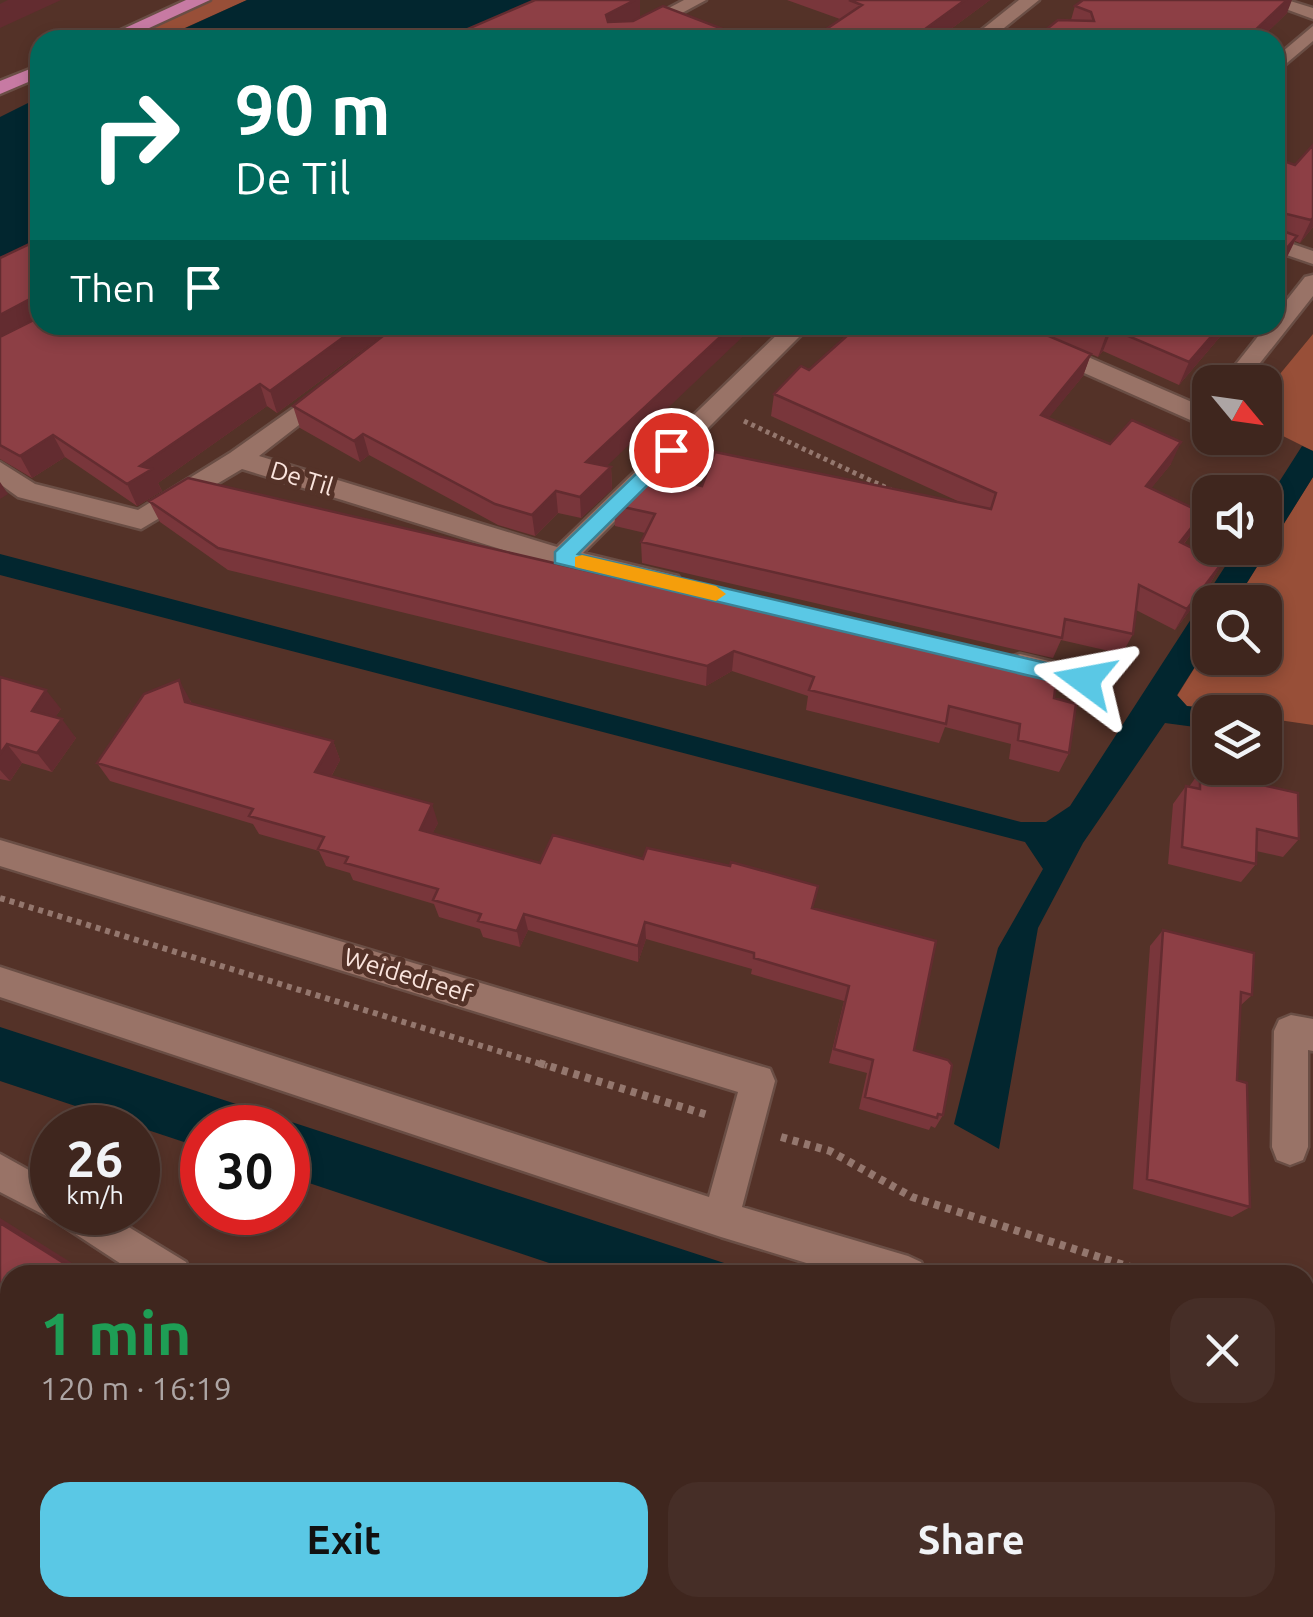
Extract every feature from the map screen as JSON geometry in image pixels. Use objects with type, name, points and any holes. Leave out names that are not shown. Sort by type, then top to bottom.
[{"type":"main road","points":[[131,30],[201,0]]},
{"type":"main road","points":[[0,88],[30,74]]},
{"type":"street","points":[[638,30],[697,0]]},
{"type":"street","points":[[991,30],[1030,0]]},
{"type":"street","points":[[1270,0],[1313,14]]},
{"type":"street","points":[[676,11],[706,23]]},
{"type":"street","points":[[1285,58],[1313,31]]},
{"type":"street","points":[[1285,248],[1313,258]]},
{"type":"street","points":[[1285,317],[1313,282]]},
{"type":"street","points":[[562,558],[790,335]]},
{"type":"street","points":[[1023,335],[1192,407]]},
{"type":"street","points":[[1247,365],[1271,335]]},
{"type":"street","points":[[239,459],[347,376]]},
{"type":"street","name":"De Til","points":[[0,472],[27,491],[142,520],[239,459],[562,558],[698,590]]},
{"type":"street","points":[[988,658],[1085,680]]},
{"type":"street","name":"Weidedreef","points":[[4,860],[758,1081],[721,1218]]},
{"type":"street","points":[[0,982],[875,1265]]},
{"type":"street","points":[[1290,1147],[1291,1030],[1313,1034]]},
{"type":"street","points":[[0,1172],[30,1190]]},
{"type":"street","points":[[107,1235],[157,1265]]},
{"type":"path","points":[[716,407],[891,490]]},
{"type":"path","name":"Weidedreef","points":[[0,898],[830,1151],[912,1197],[1124,1265]]},
{"type":"shaded area","points":[[211,0],[247,0],[180,30],[144,30]]},
{"type":"shaded area","points":[[1313,334],[1313,451],[1282,436],[1282,371]]},
{"type":"shaded area","points":[[1313,477],[1313,725],[1282,720],[1282,695],[1192,695],[1192,706],[1186,706],[1177,696],[1192,672],[1192,675],[1282,675],[1282,585],[1246,585],[1258,565],[1282,565],[1282,527]]},
{"type":"water","points":[[247,0],[554,0],[480,30],[181,30]]},
{"type":"water","points":[[30,102],[30,252],[0,268],[0,117]]},
{"type":"water","points":[[1302,446],[1313,451],[1313,477],[1282,527],[1282,477]]},
{"type":"water","points":[[0,554],[1021,822],[1046,822],[1070,806],[1192,618],[1192,671],[1177,695],[1192,707],[1192,727],[1165,723],[1083,843],[1038,928],[999,1149],[954,1124],[998,948],[1043,869],[1025,842],[0,575]]},
{"type":"water","points":[[1226,565],[1258,565],[1246,585],[1213,585]]},
{"type":"water","points":[[0,1027],[239,1105],[180,1105],[180,1141],[160,1134],[160,1105],[72,1105],[0,1081]]},
{"type":"water","points":[[310,1128],[730,1265],[555,1265],[310,1183]]},
{"type":"building","points":[[535,0],[635,0],[606,15],[608,22],[633,21],[663,6],[725,30],[465,30]]},
{"type":"building","points":[[849,0],[965,0],[924,30],[825,30],[862,5]]},
{"type":"building","points":[[1083,0],[1287,0],[1256,30],[1046,30],[1058,20],[1094,21],[1091,12],[1075,6]]},
{"type":"building","points":[[1313,145],[1311,220],[1285,214],[1285,162],[1295,165]]},
{"type":"building","points":[[1285,232],[1297,236],[1285,250]]},
{"type":"building","points":[[30,244],[30,299],[0,315],[0,258]]},
{"type":"building","points":[[30,322],[30,335],[346,335],[270,391],[260,384],[140,466],[152,469],[127,484],[53,435],[20,456],[0,445],[0,337]]},
{"type":"building","points":[[384,335],[722,335],[586,462],[611,467],[580,497],[556,491],[532,515],[495,504],[363,434],[354,441],[293,406]]},
{"type":"building","points":[[848,335],[1046,335],[1091,354],[1041,415],[1110,444],[1132,420],[1181,442],[1146,486],[1192,508],[1192,527],[1180,542],[1192,548],[1192,565],[1220,565],[1205,585],[1192,585],[1192,602],[1187,609],[1139,585],[1133,634],[1065,619],[1062,638],[641,542],[655,514],[614,505],[645,474],[702,486],[715,452],[991,509],[996,493],[774,394],[801,366],[809,370]]},
{"type":"building","points":[[1126,335],[1212,335],[1189,362]]},
{"type":"building","points":[[188,478],[627,580],[629,567],[1058,666],[1054,698],[1076,704],[1069,753],[1018,740],[1020,724],[949,706],[946,724],[809,690],[814,677],[734,651],[707,666],[218,548],[149,501]]},
{"type":"building","points":[[0,677],[46,690],[32,711],[62,719],[37,753],[7,744],[0,754]]},
{"type":"building","points":[[179,680],[185,702],[333,741],[315,772],[432,804],[420,830],[540,863],[553,835],[643,859],[647,848],[730,866],[731,862],[818,886],[812,908],[936,941],[914,1050],[948,1060],[952,1065],[943,1115],[938,1114],[937,1118],[865,1097],[873,1060],[834,1049],[849,986],[754,958],[754,953],[645,922],[638,946],[524,914],[517,931],[478,921],[481,914],[433,900],[438,889],[345,863],[348,857],[318,849],[324,837],[249,816],[253,809],[97,763],[144,694]]},
{"type":"building","points":[[1200,785],[1262,785],[1298,793],[1299,839],[1257,829],[1256,864],[1182,847],[1186,786],[1200,789]]},
{"type":"building","points":[[1163,930],[1254,953],[1252,995],[1241,992],[1237,1080],[1247,1083],[1250,1207],[1147,1179]]},
{"type":"building","points":[[0,1223],[67,1265],[0,1265]]},
{"type":"slow traffic","points":[[582,562],[716,594]]},
{"type":"route","points":[[671,450],[562,558],[1085,680]]}]
